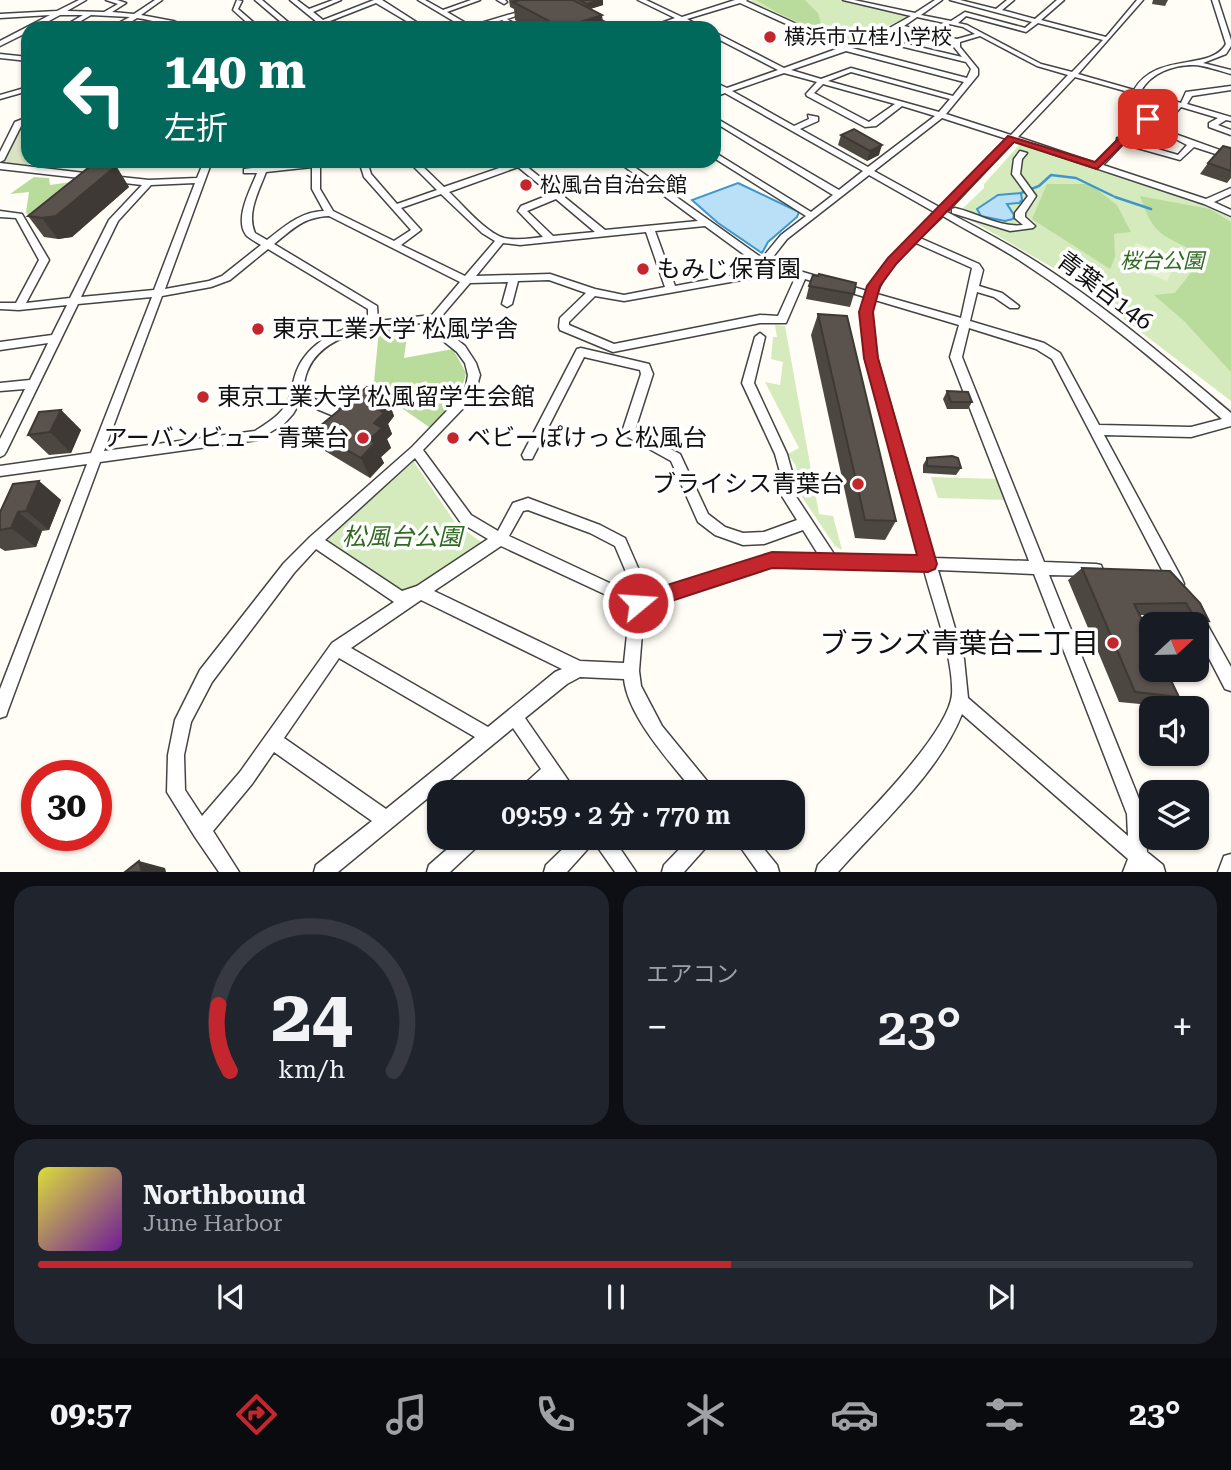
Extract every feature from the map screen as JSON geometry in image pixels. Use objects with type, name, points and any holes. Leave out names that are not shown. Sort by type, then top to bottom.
[{"type":"street","points":[[44,21],[83,0]]},
{"type":"street","points":[[103,16],[123,3],[109,0]]},
{"type":"street","points":[[126,21],[159,0]]},
{"type":"street","points":[[226,0],[242,1]]},
{"type":"street","points":[[258,0],[284,21]]},
{"type":"street","points":[[293,0],[323,21]]},
{"type":"street","points":[[308,12],[338,0]]},
{"type":"street","points":[[331,21],[378,0],[412,21]]},
{"type":"street","points":[[421,0],[458,21]]},
{"type":"street","points":[[641,0],[686,21]]},
{"type":"street","points":[[675,21],[741,0],[844,48],[969,81]]},
{"type":"street","points":[[846,0],[953,23],[1039,65],[1228,118]]},
{"type":"street","points":[[721,92],[875,38],[899,27],[939,0]]},
{"type":"street","points":[[953,0],[1107,39]]},
{"type":"street","points":[[997,11],[1011,0]]},
{"type":"street","points":[[953,23],[965,14],[1026,30],[1062,0]]},
{"type":"street","points":[[825,872],[920,766],[950,724],[960,701],[956,659],[871,358],[866,312],[870,296],[893,260],[914,239],[949,212],[1012,138],[1107,39],[1140,0]]},
{"type":"street","points":[[1215,0],[1228,30],[1229,44],[1224,53],[1197,63],[1156,69],[1136,92],[1135,102],[1148,119],[1174,136],[1231,158]]},
{"type":"street","points":[[242,1],[234,7],[249,21]]},
{"type":"street","points":[[442,12],[471,1]]},
{"type":"street","points":[[707,5],[714,9]]},
{"type":"street","points":[[492,21],[536,9]]},
{"type":"street","points":[[578,11],[599,21]]},
{"type":"street","points":[[1,16],[58,13],[167,21]]},
{"type":"street","points":[[77,21],[88,15]]},
{"type":"street","points":[[502,18],[507,21]]},
{"type":"street","points":[[899,27],[957,41],[980,34]]},
{"type":"street","points":[[0,44],[21,34]]},
{"type":"street","points":[[721,38],[783,70],[941,115],[1207,202],[1231,213]]},
{"type":"street","points":[[875,38],[970,61]]},
{"type":"street","points":[[0,306],[19,307],[195,288],[226,278],[298,220],[311,214],[330,213],[464,280],[550,276],[593,292],[624,298],[753,275],[773,247],[941,115],[969,81],[975,69],[957,47],[957,41]]},
{"type":"street","points":[[1011,50],[1021,43]]},
{"type":"street","points":[[10,57],[21,52]]},
{"type":"street","points":[[0,56],[21,58]]},
{"type":"street","points":[[1197,63],[1231,72]]},
{"type":"street","points":[[900,104],[868,125],[810,94],[821,81],[851,70],[954,98]]},
{"type":"street","points":[[721,88],[949,212],[968,212],[1006,230]]},
{"type":"street","points":[[1097,166],[1142,120],[1170,114],[1177,105],[1182,105],[1189,94],[1231,88]]},
{"type":"street","points":[[0,97],[21,91]]},
{"type":"street","points":[[1213,150],[1231,135],[1212,125],[1228,118]]},
{"type":"street","points":[[794,129],[815,119]]},
{"type":"street","points":[[0,160],[21,122]]},
{"type":"street","points":[[721,123],[840,195]]},
{"type":"street","points":[[0,139],[11,139]]},
{"type":"street","points":[[1120,140],[1180,158],[1194,143]]},
{"type":"street","points":[[996,237],[1006,230],[1030,226],[1020,218],[1020,213],[1032,196],[1016,174],[1018,159],[1023,153]]},
{"type":"street","points":[[721,158],[812,216]]},
{"type":"street","points":[[0,166],[21,165]]},
{"type":"street","points":[[50,168],[95,177],[149,183],[201,180]]},
{"type":"street","points":[[95,177],[107,168]]},
{"type":"street","points":[[0,710],[205,168]]},
{"type":"street","points":[[247,171],[268,168]]},
{"type":"street","points":[[315,168],[316,189],[330,213]]},
{"type":"street","points":[[365,168],[367,175],[415,230],[393,246]]},
{"type":"street","points":[[419,168],[485,231],[501,240],[520,242],[706,223]]},
{"type":"street","points":[[396,207],[505,168]]},
{"type":"street","points":[[528,168],[604,233]]},
{"type":"street","points":[[631,168],[762,264],[1040,345],[1056,356],[1097,430],[1164,572],[1231,683]]},
{"type":"street","points":[[262,170],[248,215],[247,229],[265,244],[373,308],[373,325]]},
{"type":"street","points":[[0,452],[114,220],[149,183]]},
{"type":"street","points":[[1207,202],[1231,191]]},
{"type":"street","points":[[551,239],[522,211],[557,195]]},
{"type":"street","name":"青葉台146","points":[[949,212],[1071,289],[1123,327],[1231,421]]},
{"type":"street","points":[[0,214],[19,216],[44,260],[19,307]]},
{"type":"street","points":[[650,229],[671,289]]},
{"type":"street","points":[[914,239],[976,266],[978,270],[956,357],[1136,814],[1135,864]]},
{"type":"street","points":[[0,471],[257,435],[281,421],[296,397],[303,367],[317,349],[347,332],[373,325],[435,318],[464,280],[501,240]]},
{"type":"street","points":[[593,292],[565,321],[564,327],[614,348],[760,319],[782,320],[802,275]]},
{"type":"street","points":[[507,304],[514,277]]},
{"type":"street","points":[[974,288],[998,295],[1014,306]]},
{"type":"street","points":[[230,872],[176,793],[176,755],[183,720],[206,676],[289,568],[416,450],[470,394],[474,375],[461,349],[446,337],[435,318]]},
{"type":"street","points":[[760,337],[748,383],[781,454],[786,472],[787,493],[830,560]]},
{"type":"street","points":[[0,346],[56,338]]},
{"type":"street","points":[[528,456],[581,352],[635,363],[645,367],[647,374],[628,432],[676,458],[703,518],[720,531],[743,540],[764,538],[806,523]]},
{"type":"street","points":[[0,387],[33,384]]},
{"type":"street","points":[[296,397],[345,416]]},
{"type":"street","points":[[1097,430],[1191,432],[1231,421]]},
{"type":"street","points":[[416,450],[466,519],[500,540],[638,603],[772,560],[1106,570]]},
{"type":"street","points":[[201,831],[246,778],[337,648],[500,540],[518,507],[528,503],[595,529],[620,542],[639,586],[631,671],[633,688],[656,732],[695,780]]},
{"type":"street","points":[[315,541],[401,598],[420,592],[579,669],[631,671]]},
{"type":"street","points":[[337,648],[489,737]]},
{"type":"street","points":[[323,872],[561,678],[579,669]]},
{"type":"street","points":[[960,701],[1135,864],[1156,872]]},
{"type":"street","points":[[515,717],[559,780]]},
{"type":"street","points":[[272,740],[386,820]]},
{"type":"street","points":[[542,780],[552,771]]},
{"type":"street","points":[[436,872],[461,850]]},
{"type":"street","points":[[553,872],[575,850]]},
{"type":"street","points":[[611,850],[627,872]]},
{"type":"street","points":[[671,872],[692,850]]},
{"type":"street","points":[[753,850],[770,872]]},
{"type":"street","points":[[1227,872],[1231,863]]},
{"type":"green space","points":[[756,0],[805,0],[818,13],[822,27],[835,32],[837,40],[778,13]]},
{"type":"green space","points":[[839,0],[910,16],[846,45],[749,1]]},
{"type":"green space","points":[[21,125],[21,164],[3,162]]},
{"type":"green space","name":"桜台公園","points":[[1020,144],[1194,200],[1231,218],[1231,401],[1069,277],[958,213],[984,188],[984,184]]},
{"type":"green space","points":[[34,177],[49,178],[50,185],[71,182],[29,217],[26,212],[29,192],[10,194]]},
{"type":"green space","points":[[1047,184],[1090,184],[1117,205],[1131,232],[1114,234],[1115,257],[1110,269],[1032,219]]},
{"type":"green space","points":[[1140,196],[1210,209],[1231,222],[1231,372],[1184,321],[1154,295],[1175,293],[1196,266],[1194,251],[1173,241],[1154,226]]},
{"type":"green space","points":[[1136,243],[1179,258],[1167,281],[1122,264]]},
{"type":"green space","points":[[775,325],[785,326],[819,514],[833,516],[842,550],[835,546],[800,494],[796,466],[788,454],[799,448],[765,382],[780,385],[783,362],[771,359],[773,337],[777,337]]},
{"type":"green space","points":[[397,326],[408,328],[404,358],[453,349],[466,373],[453,403],[429,427],[383,395],[373,392],[379,330]]},
{"type":"green space","name":"松風台公園","points":[[412,459],[456,524],[488,547],[401,598],[315,541]]},
{"type":"green space","points":[[931,477],[999,479],[1007,500],[938,498]]},
{"type":"water","points":[[738,183],[799,212],[797,217],[768,242],[762,253],[718,223],[692,200]]},
{"type":"water","points":[[1021,193],[1022,200],[1019,203],[1007,204],[1014,215],[1013,219],[1005,221],[981,216],[977,209],[998,195]]},
{"type":"building","points":[[573,0],[602,15],[584,21],[549,21],[513,2]]},
{"type":"building","points":[[580,0],[600,0],[587,4]]},
{"type":"building","points":[[854,129],[882,145],[870,151],[841,135]]},
{"type":"building","points":[[1223,146],[1231,148],[1231,171],[1208,163]]},
{"type":"building","points":[[88,168],[114,168],[56,216],[28,216]]},
{"type":"building","points":[[813,275],[856,283],[854,294],[809,286]]},
{"type":"building","points":[[818,314],[847,316],[896,521],[865,520]]},
{"type":"building","points":[[367,387],[386,395],[376,408],[384,413],[374,423],[382,428],[369,440],[375,443],[361,458],[314,431]]},
{"type":"building","points":[[947,391],[968,392],[972,402],[951,402]]},
{"type":"building","points":[[61,410],[50,432],[28,435],[39,412]]},
{"type":"building","points":[[927,458],[958,458],[961,468],[927,466]]},
{"type":"building","points":[[39,481],[26,511],[18,512],[11,528],[0,530],[0,512],[13,484]]},
{"type":"building","points":[[1082,568],[1170,571],[1200,603],[1204,612],[1191,612],[1186,603],[1134,604],[1139,614],[1139,682],[1172,682],[1179,696],[1135,692]]},
{"type":"building","points":[[139,861],[142,872],[125,872]]},
{"type":"waterway","points":[[1021,193],[1039,186],[1051,175],[1076,178],[1113,196]]},
{"type":"waterway","points":[[1115,197],[1151,209]]},
{"type":"place","name":"横浜市立桂小学校","points":[[770,37]]},
{"type":"place","name":"松風台自治会館","points":[[526,185]]},
{"type":"place","name":"もみじ保育園","points":[[643,269]]},
{"type":"place","name":"東京工業大学 松風学舎","points":[[258,329]]},
{"type":"place","name":"東京工業大学 松風留学生会館","points":[[203,397]]},
{"type":"place","name":"アーバンビュー 青葉台","points":[[363,438]]},
{"type":"place","name":"ベビーぽけっと松風台","points":[[453,438]]},
{"type":"place","name":"ブライシス青葉台","points":[[858,484]]},
{"type":"place","name":"ブランズ青葉台二丁目","points":[[1113,643]]},
{"type":"route","points":[[638,603],[772,560],[928,564],[871,358],[866,312],[874,286],[893,260],[1012,138],[1097,166],[1124,136],[1142,120],[1148,119]]}]
